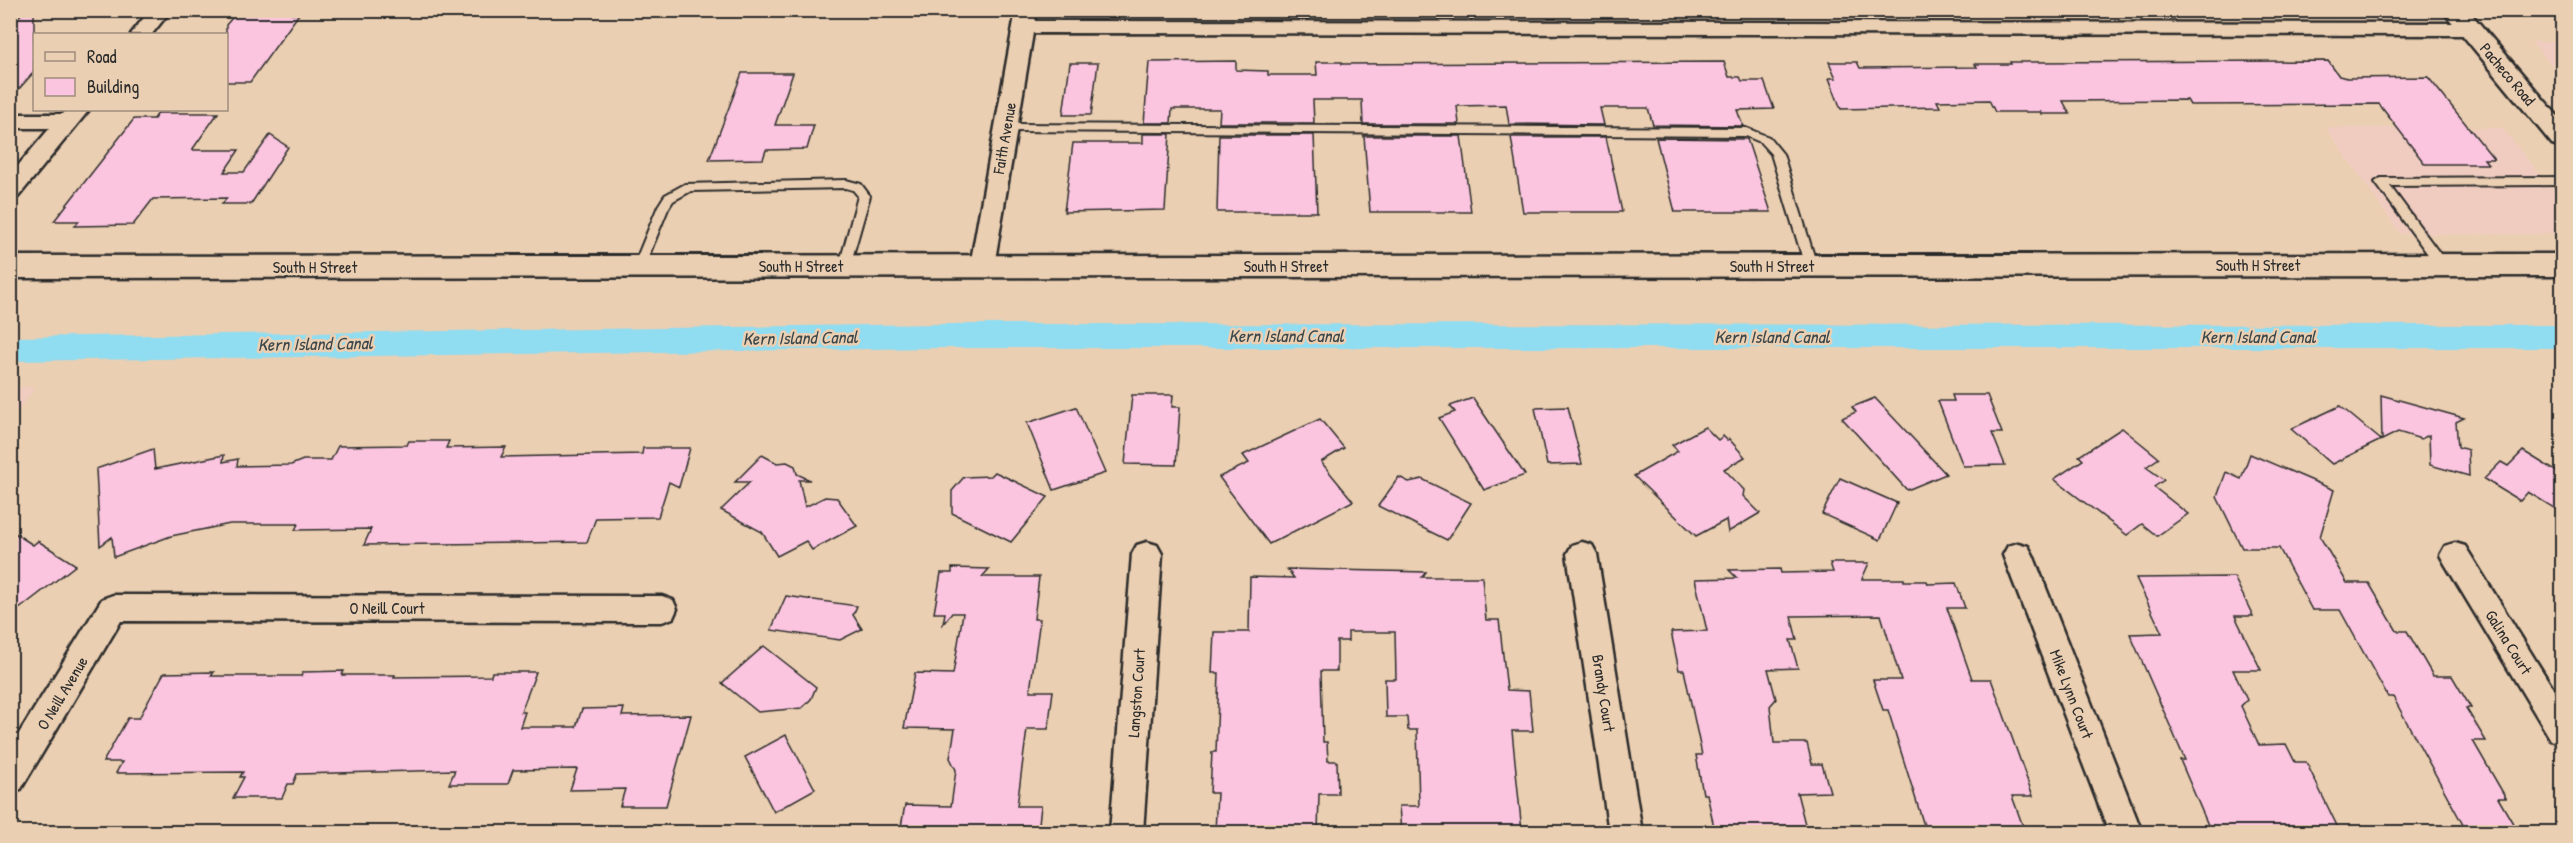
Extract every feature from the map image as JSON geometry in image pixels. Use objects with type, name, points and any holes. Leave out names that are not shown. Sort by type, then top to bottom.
[{"type":"street","points":[[142,33],[161,10]]},
{"type":"street","points":[[1025,19],[2462,20]]},
{"type":"street","name":"Faith Avenue","points":[[982,266],[1025,19]]},
{"type":"street","name":"Pacheco Road","points":[[2462,20],[2562,138]]},
{"type":"street","points":[[10,121],[73,115]]},
{"type":"street","points":[[10,191],[73,115]]},
{"type":"street","name":"South H Street","points":[[10,267],[2562,265]]},
{"type":"street","name":"Langston Court","points":[[1126,832],[1147,554]]},
{"type":"street","name":"Brandy Court","points":[[1582,554],[1626,832]]},
{"type":"street","name":"Mike Lynn Court","points":[[2018,555],[2126,832]]},
{"type":"street","name":"Galina Court","points":[[2454,555],[2562,730]]},
{"type":"street","name":"O Neill Court","points":[[113,608],[662,609]]},
{"type":"street","name":"O Neill Avenue","points":[[10,778],[113,608]]},
{"type":"lane","points":[[1006,128],[1746,132],[1771,142],[1777,154],[1811,266]]},
{"type":"lane","points":[[2442,265],[2381,182],[2562,181]]},
{"type":"lane","points":[[639,267],[662,209],[676,193],[689,186],[704,184],[846,184],[857,186],[862,190],[864,196],[863,206],[845,266]]},
{"type":"shaded area","points":[[2531,42],[2562,42],[2562,77]]},
{"type":"shaded area","points":[[2326,128],[2502,128],[2562,201],[2562,234],[2400,234]]},
{"type":"shaded area","points":[[10,387],[35,387],[11,421]]},
{"type":"building","points":[[25,10],[34,10],[33,73],[10,99],[10,26]]},
{"type":"building","points":[[294,11],[292,14],[299,14],[250,82],[228,82],[226,25],[237,12]]},
{"type":"building","points":[[1236,61],[1236,70],[1268,71],[1268,75],[1317,75],[1316,62],[1342,62],[1342,64],[1724,62],[1729,77],[1740,77],[1742,81],[1764,81],[1774,109],[1737,110],[1743,126],[1653,125],[1648,108],[1600,108],[1604,125],[1509,124],[1506,105],[1457,106],[1459,124],[1363,124],[1362,100],[1313,100],[1314,123],[1219,123],[1220,109],[1172,109],[1171,123],[1144,123],[1149,62]]},
{"type":"building","points":[[2328,61],[2339,76],[2347,78],[2428,77],[2494,159],[2484,159],[2488,164],[2425,164],[2379,104],[2190,105],[2187,100],[2063,101],[2070,114],[2042,114],[2041,112],[1995,112],[1989,100],[1937,101],[1940,107],[1841,109],[1829,78],[1836,78],[1829,62],[1857,62],[1860,68],[1977,67],[1975,64],[2011,64],[2010,62]]},
{"type":"building","points":[[1070,63],[1098,63],[1091,115],[1063,115]]},
{"type":"building","points":[[742,73],[793,73],[775,125],[814,125],[807,149],[766,150],[763,159],[709,160]]},
{"type":"building","points":[[158,113],[218,113],[192,150],[239,150],[224,172],[244,172],[270,135],[288,147],[251,204],[222,204],[227,198],[153,199],[133,225],[75,226],[79,221],[54,221],[134,119],[154,119]]},
{"type":"building","points":[[1143,134],[1170,134],[1165,210],[1064,212],[1073,143],[1143,143]]},
{"type":"building","points":[[1219,135],[1314,135],[1317,212],[1217,212]]},
{"type":"building","points":[[1364,136],[1461,136],[1471,212],[1370,212]]},
{"type":"building","points":[[1511,137],[1606,137],[1622,212],[1523,212]]},
{"type":"building","points":[[1656,138],[1747,139],[1771,212],[1675,212]]},
{"type":"building","points":[[1132,395],[1173,395],[1172,407],[1180,407],[1176,465],[1125,464]]},
{"type":"building","points":[[1952,395],[1987,395],[2002,433],[1992,433],[2005,465],[1963,466],[1938,401],[1954,401]]},
{"type":"building","points":[[2381,395],[2464,418],[2456,422],[2458,447],[2468,450],[2469,476],[2430,465],[2429,435],[2421,439],[2398,432],[2382,440]]},
{"type":"building","points":[[1473,398],[1525,475],[1484,490],[1439,418],[1455,412],[1450,406]]},
{"type":"building","points":[[1875,398],[1946,474],[1907,490],[1842,418],[1856,412],[1852,407]]},
{"type":"building","points":[[2340,406],[2381,440],[2332,464],[2291,429]]},
{"type":"building","points":[[1076,407],[1105,473],[1054,490],[1027,423]]},
{"type":"building","points":[[1568,407],[1582,464],[1547,465],[1535,408]]},
{"type":"building","points":[[1320,419],[1344,448],[1321,462],[1353,501],[1269,544],[1219,477],[1249,463],[1243,455]]},
{"type":"building","points":[[1705,427],[1718,440],[1723,436],[1729,439],[1745,457],[1724,469],[1744,490],[1743,496],[1760,513],[1728,532],[1726,520],[1696,536],[1634,476],[1678,451],[1672,445]]},
{"type":"building","points":[[2122,428],[2159,458],[2146,467],[2164,480],[2154,487],[2188,514],[2157,536],[2142,524],[2127,535],[2054,479],[2083,460],[2079,456]]},
{"type":"building","points":[[409,441],[449,441],[446,448],[506,447],[501,457],[642,454],[643,448],[690,448],[679,487],[669,482],[658,517],[596,518],[587,542],[364,545],[371,529],[295,530],[298,524],[230,524],[171,536],[114,557],[112,537],[100,546],[96,469],[153,449],[155,469],[224,455],[223,462],[238,459],[237,466],[291,465],[303,460],[331,460],[338,446],[407,445]]},
{"type":"building","points":[[2523,451],[2562,475],[2562,513],[2528,492],[2520,501],[2484,479],[2501,462],[2508,466]]},
{"type":"building","points":[[2250,454],[2334,490],[2320,537],[2347,583],[2369,583],[2397,631],[2407,631],[2433,676],[2452,676],[2471,708],[2466,708],[2486,741],[2473,741],[2506,798],[2498,798],[2518,832],[2467,832],[2393,697],[2388,697],[2340,610],[2312,610],[2279,548],[2242,548],[2217,497],[2226,472],[2241,479]]},
{"type":"building","points":[[762,455],[777,463],[787,462],[795,466],[797,474],[810,480],[799,480],[805,507],[825,497],[837,498],[857,526],[812,550],[806,541],[777,556],[762,532],[721,510],[750,482],[735,482]]},
{"type":"building","points":[[995,472],[1048,497],[1011,542],[952,513],[952,491],[964,477],[991,476]]},
{"type":"building","points":[[1399,477],[1409,482],[1422,479],[1471,503],[1447,540],[1378,506]]},
{"type":"building","points":[[1840,478],[1897,503],[1880,540],[1822,514]]},
{"type":"building","points":[[10,530],[33,545],[38,541],[76,565],[10,616]]},
{"type":"building","points":[[1830,563],[1869,563],[1862,579],[1904,579],[1904,581],[1927,581],[1928,584],[1956,583],[1965,608],[1947,608],[1972,679],[1991,679],[2033,796],[2012,796],[2025,832],[1926,832],[1888,710],[1883,710],[1873,680],[1901,680],[1881,615],[1791,616],[1797,640],[1790,640],[1798,668],[1768,669],[1776,699],[1770,706],[1774,743],[1807,743],[1812,764],[1822,764],[1830,792],[1797,793],[1807,832],[1715,832],[1707,794],[1703,794],[1696,755],[1702,755],[1684,670],[1679,670],[1671,632],[1707,631],[1695,579],[1737,578],[1729,570],[1780,569],[1781,573],[1833,572]]},
{"type":"building","points":[[952,568],[989,569],[982,577],[1039,577],[1034,619],[1040,619],[1030,691],[1053,691],[1048,729],[1027,729],[1017,806],[1041,806],[1038,832],[900,832],[905,805],[951,806],[956,770],[950,758],[955,729],[904,728],[915,673],[953,674],[963,613],[952,613],[943,624],[945,613],[934,613],[941,573],[952,573]]},
{"type":"building","points":[[1287,569],[1426,572],[1422,577],[1482,577],[1486,620],[1499,620],[1507,690],[1529,691],[1533,731],[1512,731],[1522,832],[1401,832],[1399,806],[1419,806],[1417,730],[1408,730],[1407,717],[1386,717],[1385,679],[1396,679],[1395,632],[1348,632],[1348,641],[1337,641],[1337,671],[1321,671],[1323,742],[1327,742],[1328,761],[1337,761],[1338,794],[1319,794],[1318,832],[1215,832],[1217,793],[1210,793],[1212,752],[1216,752],[1219,673],[1212,673],[1214,632],[1249,632],[1250,577],[1294,578]]},
{"type":"building","points":[[2234,577],[2253,616],[2235,616],[2261,670],[2233,670],[2247,700],[2241,706],[2259,745],[2286,744],[2295,762],[2306,762],[2340,832],[2211,832],[2180,760],[2185,760],[2130,634],[2162,633],[2136,578]]},
{"type":"building","points":[[786,596],[857,606],[853,615],[862,629],[840,640],[771,630]]},
{"type":"building","points":[[764,646],[816,687],[811,699],[802,708],[758,712],[722,683]]},
{"type":"building","points":[[344,671],[342,675],[395,675],[394,677],[491,676],[492,672],[536,672],[521,712],[525,712],[520,727],[576,727],[582,709],[624,708],[622,716],[691,715],[666,806],[620,806],[625,789],[570,790],[577,769],[513,770],[508,784],[449,784],[455,770],[297,774],[293,784],[288,784],[282,798],[233,798],[244,777],[240,777],[243,772],[116,773],[122,762],[103,762],[128,718],[139,718],[164,673],[214,672],[211,676],[301,676],[303,672]]},
{"type":"building","points":[[786,735],[815,789],[774,812],[745,757]]},
{"type":"waterway","name":"Kern Island Canal","points":[[10,349],[943,336],[2562,337]]}]
